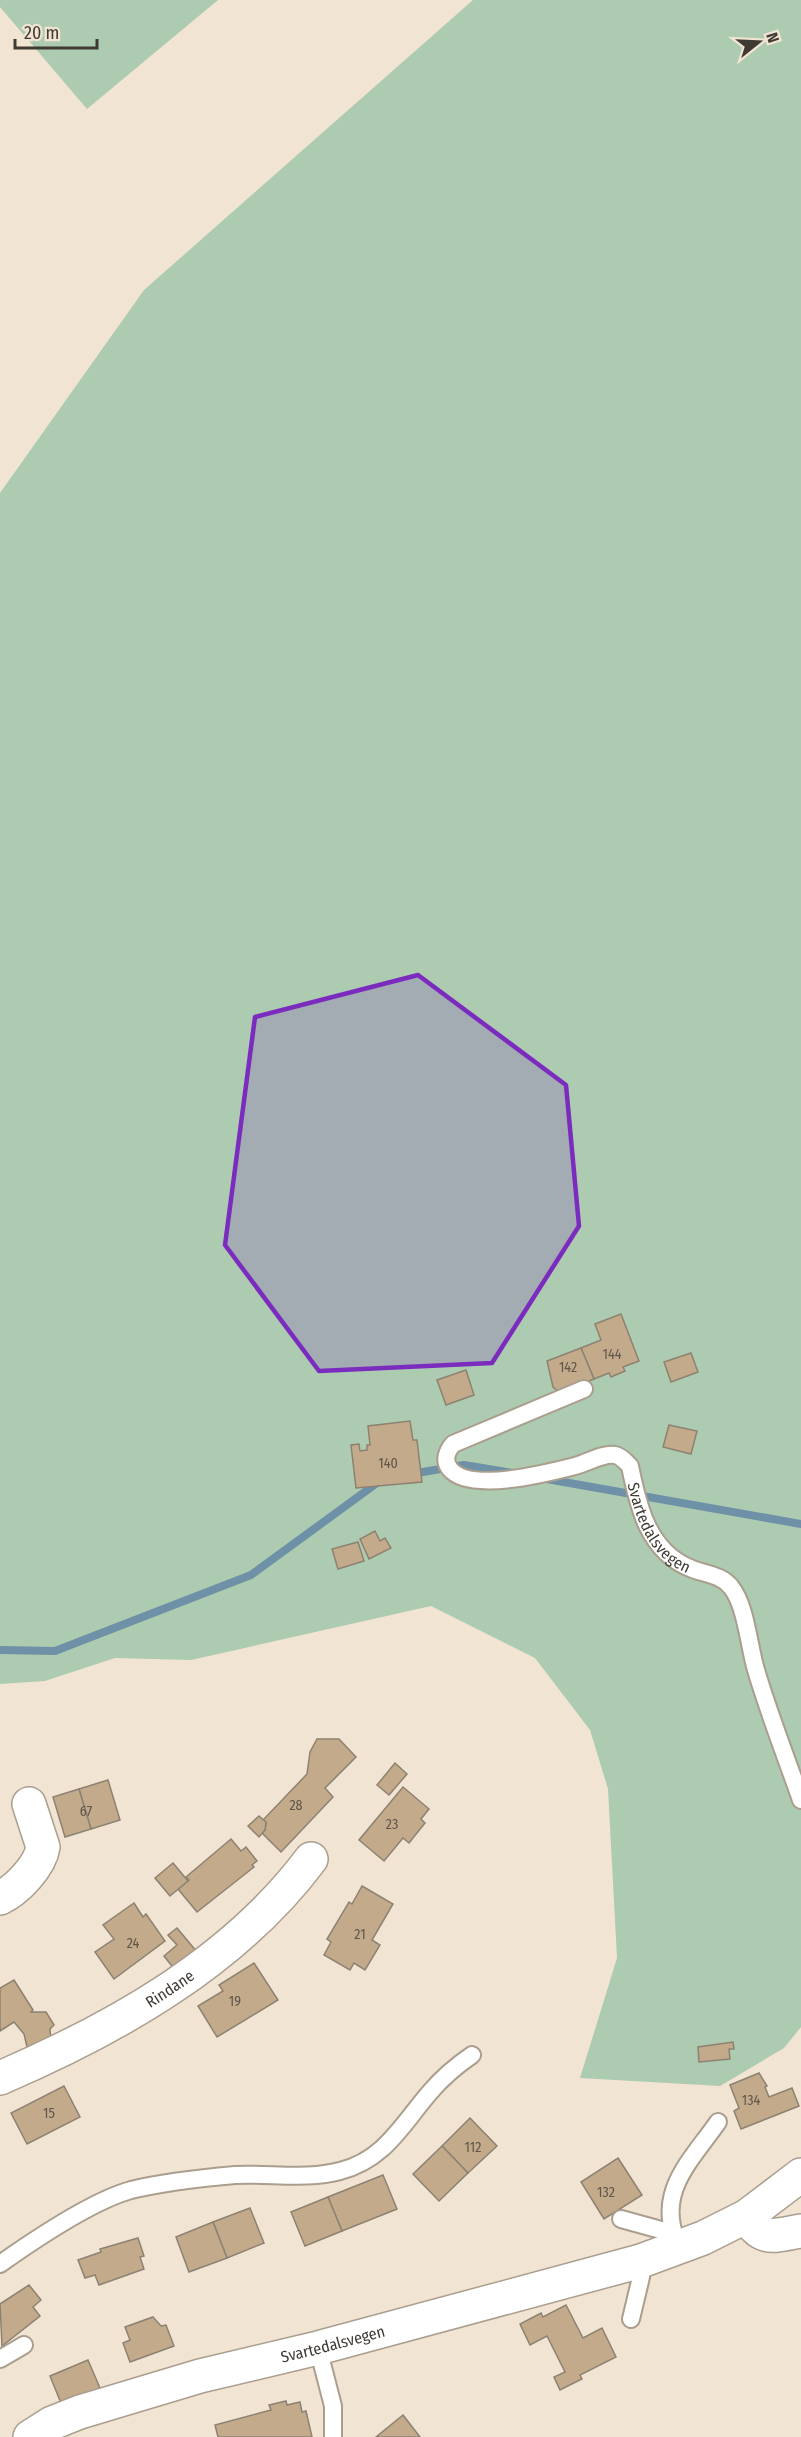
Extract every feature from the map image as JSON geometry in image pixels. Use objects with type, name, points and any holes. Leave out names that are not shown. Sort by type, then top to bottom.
[{"type":"street","points":[[0,1898],[20,1882],[42,1854],[43,1847],[29,1804]]},
{"type":"street","name":"Rindane","points":[[0,2078],[37,2062],[144,2006],[195,1971],[263,1916],[311,1859]]},
{"type":"street","name":"Svartedalsvegen","points":[[30,2437],[52,2423],[80,2412],[200,2376],[318,2348],[641,2261],[676,2240],[747,2216],[801,2175]]},
{"type":"street","points":[[747,2216],[756,2231],[767,2235],[801,2231]]},
{"type":"lane","name":"Svartedalsvegen","points":[[584,1389],[453,1444],[446,1458],[450,1470],[472,1482],[490,1481],[576,1466],[605,1456],[615,1455],[624,1460],[630,1466],[649,1533],[673,1559],[688,1568],[720,1578],[731,1587],[740,1606],[756,1669],[801,1800]]},
{"type":"lane","points":[[0,2264],[65,2223],[130,2191],[237,2175],[340,2171],[372,2157],[389,2144],[449,2071],[472,2055]]},
{"type":"lane","points":[[676,2240],[668,2212],[677,2181],[718,2122]]},
{"type":"lane","points":[[621,2219],[676,2240]]},
{"type":"lane","points":[[631,2319],[641,2277],[641,2261]]},
{"type":"lane","points":[[0,2359],[24,2345]]},
{"type":"lane","points":[[318,2348],[333,2406],[333,2437]]},
{"type":"highlighted area","points":[[418,975],[566,1085],[579,1226],[492,1363],[319,1371],[225,1245],[255,1017]]},
{"type":"green space","points":[[0,0],[218,0],[87,109],[0,7]]},
{"type":"green space","points":[[473,0],[801,0],[801,2027],[784,2048],[720,2086],[580,2078],[617,1958],[608,1789],[590,1730],[535,1658],[431,1606],[191,1660],[115,1658],[45,1681],[0,1684],[0,493],[144,290]]},
{"type":"building","points":[[621,1314],[639,1361],[623,1367],[625,1371],[611,1377],[609,1373],[594,1379],[581,1348],[601,1340],[595,1324]]},
{"type":"building","points":[[581,1348],[594,1379],[560,1393],[553,1387],[547,1361]]},
{"type":"building","points":[[691,1353],[698,1372],[671,1382],[664,1362]]},
{"type":"building","points":[[466,1370],[474,1395],[446,1405],[437,1380]]},
{"type":"building","points":[[410,1421],[413,1440],[417,1440],[422,1482],[356,1488],[351,1445],[359,1444],[360,1451],[367,1450],[367,1445],[370,1445],[368,1426]]},
{"type":"building","points":[[669,1425],[697,1431],[691,1454],[663,1447]]},
{"type":"building","points":[[375,1531],[380,1541],[385,1538],[391,1548],[369,1559],[360,1539]]},
{"type":"building","points":[[358,1542],[364,1561],[338,1569],[332,1549]]},
{"type":"building","points":[[317,1739],[339,1739],[356,1757],[325,1788],[333,1797],[281,1852],[262,1833],[266,1822],[263,1820],[307,1774],[310,1752]]},
{"type":"building","points":[[395,1763],[407,1774],[389,1795],[377,1785]]},
{"type":"building","points":[[108,1780],[120,1820],[91,1829],[79,1789]]},
{"type":"building","points":[[403,1787],[429,1809],[421,1819],[425,1823],[409,1843],[403,1838],[384,1861],[359,1840]]},
{"type":"building","points":[[79,1789],[91,1829],[65,1837],[53,1797]]},
{"type":"building","points":[[259,1816],[266,1822],[265,1830],[259,1837],[248,1826]]},
{"type":"building","points":[[231,1839],[241,1851],[246,1847],[257,1861],[252,1865],[254,1867],[197,1912],[178,1889],[189,1880],[186,1877]]},
{"type":"building","points":[[173,1863],[188,1881],[170,1896],[155,1878]]},
{"type":"building","points":[[362,1886],[393,1904],[372,1940],[380,1945],[365,1970],[354,1963],[350,1970],[324,1955],[331,1942],[327,1939],[349,1902],[352,1904]]},
{"type":"building","points":[[134,1903],[143,1917],[146,1914],[165,1941],[114,1979],[95,1952],[114,1939],[103,1925]]},
{"type":"building","points":[[177,1928],[197,1952],[175,1970],[164,1956],[177,1945],[168,1935]]},
{"type":"building","points":[[254,1963],[278,2000],[217,2037],[198,2006],[223,1991],[219,1985]]},
{"type":"building","points":[[14,1980],[33,2010],[31,2012],[46,2012],[54,2025],[50,2029],[51,2042],[28,2051],[24,2034],[14,2022],[0,2031],[0,1988]]},
{"type":"building","points":[[733,2042],[734,2049],[729,2049],[730,2059],[699,2062],[698,2047]]},
{"type":"building","points":[[759,2073],[767,2086],[765,2087],[769,2097],[792,2088],[799,2106],[741,2129],[734,2111],[739,2108],[730,2085]]},
{"type":"building","points":[[64,2086],[80,2117],[27,2144],[11,2113]]},
{"type":"building","points":[[470,2118],[497,2146],[468,2173],[442,2146]]},
{"type":"building","points":[[442,2146],[468,2173],[439,2201],[413,2174]]},
{"type":"building","points":[[618,2158],[642,2195],[604,2219],[581,2182]]},
{"type":"building","points":[[383,2175],[397,2209],[342,2231],[328,2197]]},
{"type":"building","points":[[328,2197],[342,2231],[305,2246],[291,2212]]},
{"type":"building","points":[[250,2208],[264,2243],[227,2258],[213,2222]]},
{"type":"building","points":[[213,2222],[227,2258],[189,2272],[176,2237]]},
{"type":"building","points":[[138,2238],[144,2256],[140,2257],[144,2269],[99,2285],[95,2275],[85,2278],[78,2260],[101,2252],[100,2249]]},
{"type":"building","points":[[29,2285],[41,2300],[33,2307],[40,2316],[2,2346],[0,2304]]},
{"type":"building","points":[[566,2305],[583,2338],[602,2328],[616,2357],[580,2375],[582,2379],[560,2390],[554,2377],[565,2372],[547,2336],[530,2345],[520,2324],[541,2313],[543,2317]]},
{"type":"building","points":[[153,2317],[161,2326],[166,2325],[174,2346],[130,2362],[123,2343],[130,2340],[125,2327]]},
{"type":"building","points":[[88,2360],[100,2388],[61,2403],[50,2376]]},
{"type":"building","points":[[286,2401],[287,2405],[300,2402],[302,2412],[306,2411],[312,2437],[218,2437],[215,2425],[271,2410],[269,2405]]},
{"type":"building","points":[[403,2415],[420,2437],[376,2437]]},
{"type":"waterway","points":[[411,1474],[464,1465],[513,1473]]},
{"type":"waterway","points":[[541,1478],[801,1524]]},
{"type":"waterway","points":[[0,1650],[55,1651],[251,1575],[381,1480]]}]
